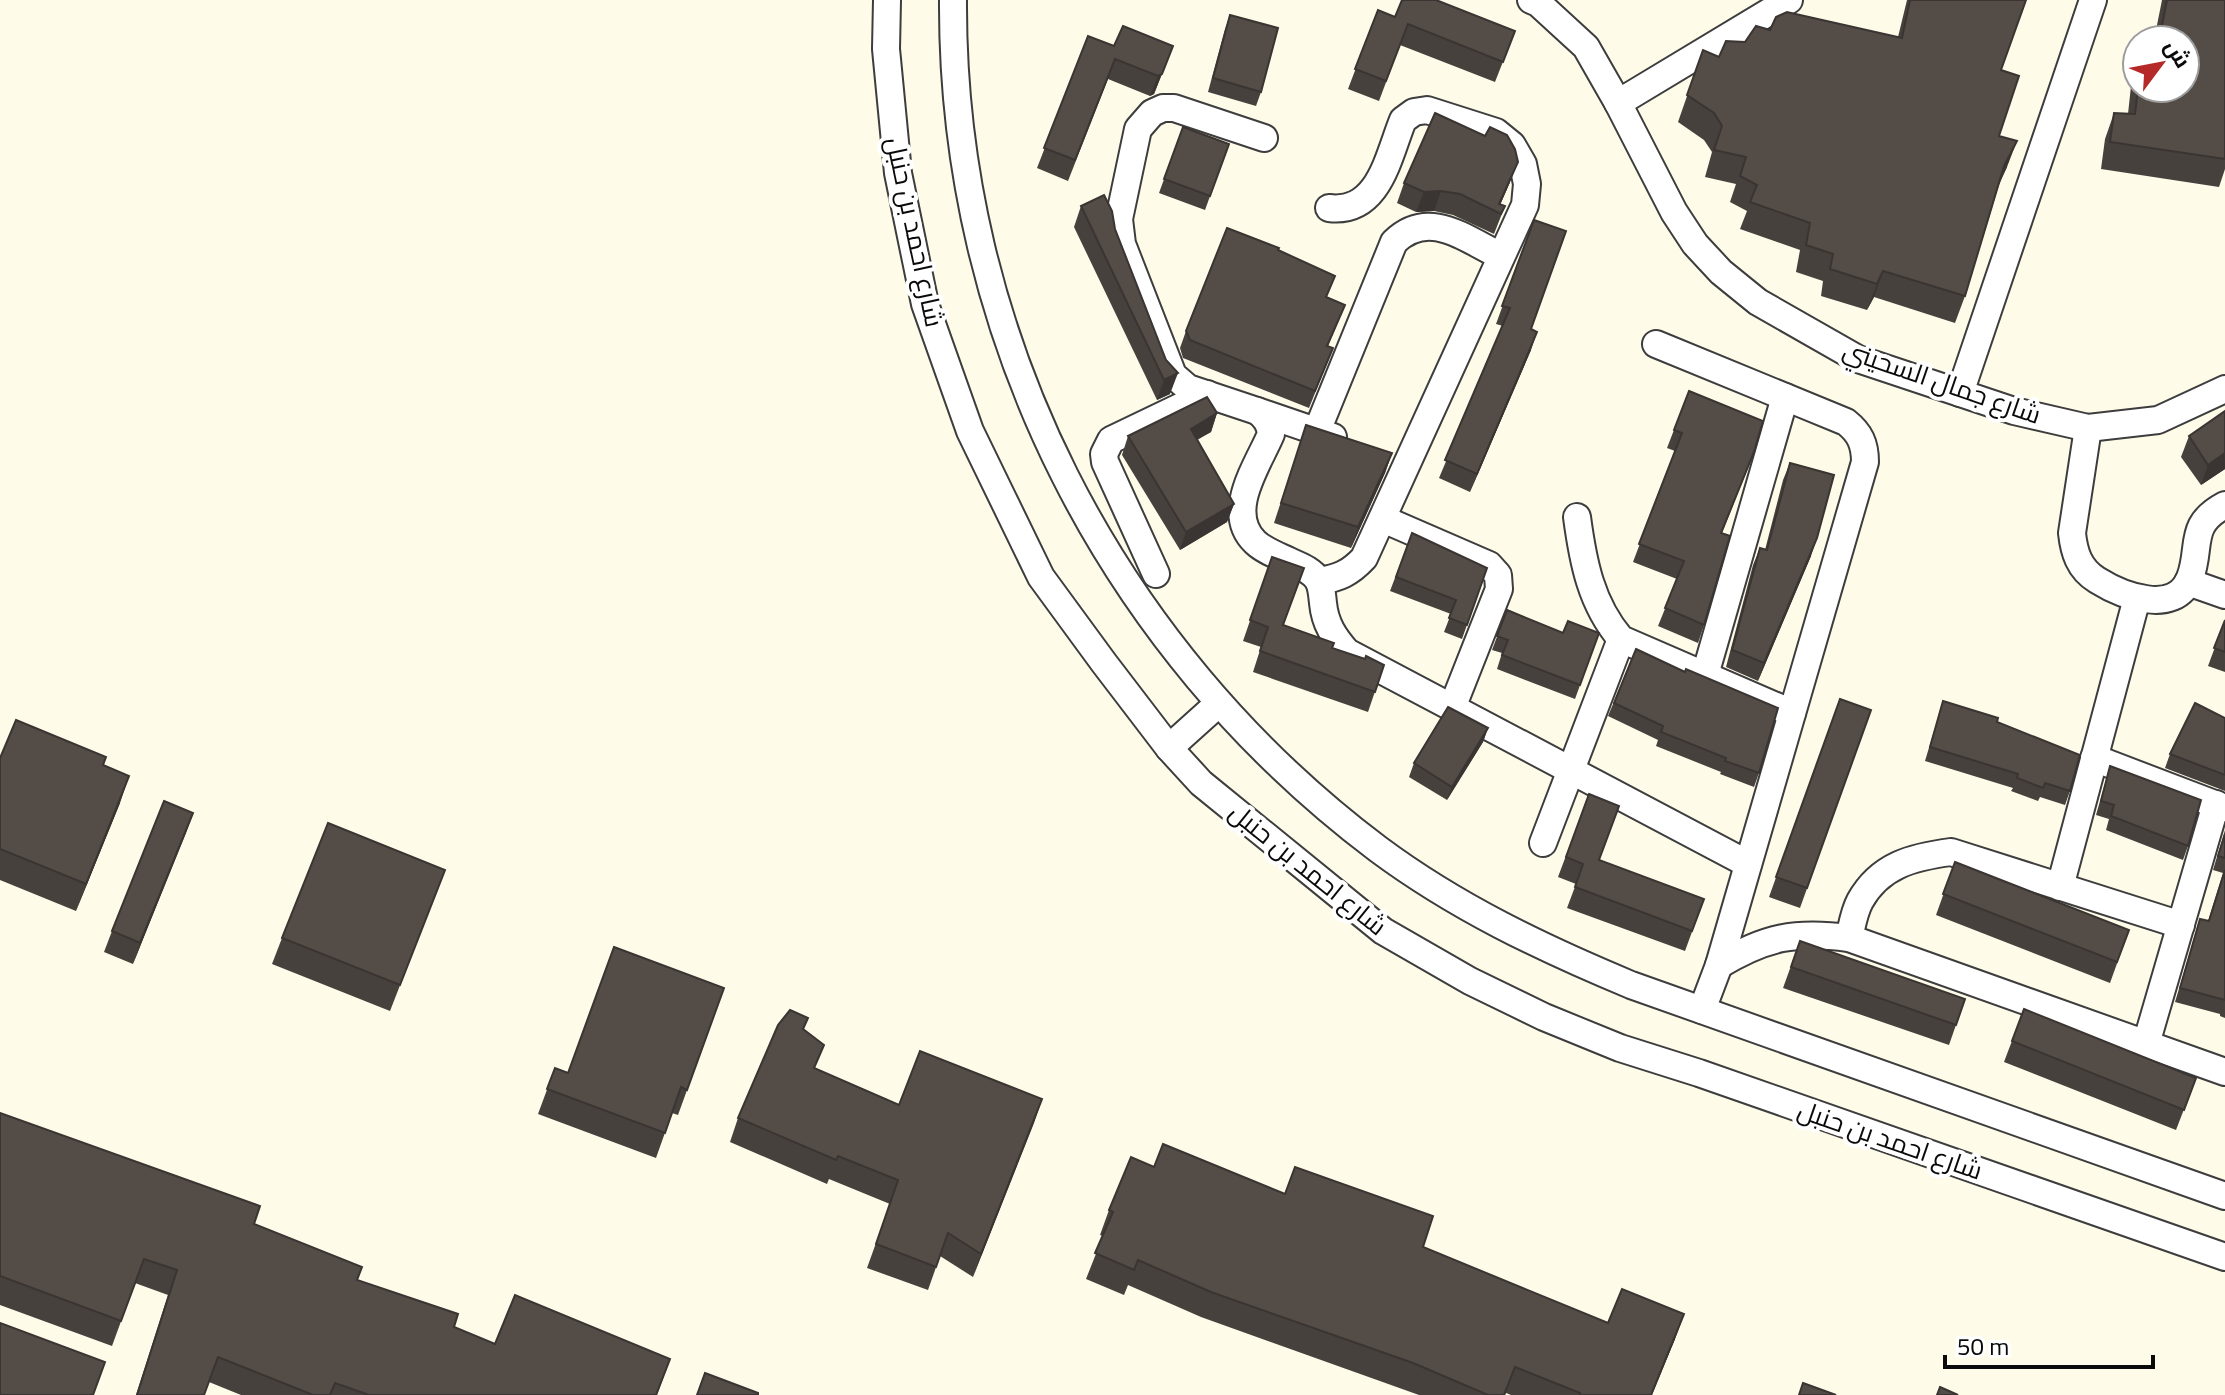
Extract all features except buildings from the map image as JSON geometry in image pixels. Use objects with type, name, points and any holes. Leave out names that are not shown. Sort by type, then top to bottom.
[{"type":"street","name":"شارع احمد بن حنبل","points":[[887,0],[886,49],[898,173],[925,304],[970,431],[1041,577],[1169,748],[1201,783],[1383,931],[1470,981],[1544,1017],[1620,1048],[2225,1257]]},
{"type":"street","points":[[953,0],[957,98],[979,241],[1009,347],[1043,433],[1085,516],[1133,595],[1189,669],[1279,766],[1380,850],[1439,890],[1565,958],[1702,1010],[2225,1196]]},
{"type":"street","name":"شارع جمال السحيني","points":[[1531,0],[1586,47],[1674,212],[1695,244],[1721,272],[1758,302],[1858,359],[2014,411],[2088,428],[2158,420],[2225,389]]},
{"type":"street","points":[[1618,103],[1789,0]]},
{"type":"street","points":[[1960,393],[2093,0]]},
{"type":"street","points":[[1264,138],[1174,108],[1163,108],[1144,120],[1138,129],[1123,194],[1119,219],[1122,244],[1169,366],[1180,382],[1188,388],[1385,455]]},
{"type":"street","points":[[1319,581],[1336,579],[1352,571],[1364,558],[1383,519],[1385,455],[1501,256],[1525,205],[1527,184],[1523,164],[1512,145],[1496,132],[1427,110],[1414,112],[1403,120],[1374,190],[1365,200],[1354,207],[1329,208]]},
{"type":"street","points":[[1317,431],[1394,242],[1415,227],[1428,225],[1501,256]]},
{"type":"street","points":[[1656,344],[1846,422],[1861,439],[1865,450],[1865,462],[1719,965],[1702,1010]]},
{"type":"street","points":[[1156,574],[1105,462],[1106,446],[1111,440],[1207,394]]},
{"type":"street","points":[[1705,675],[1785,397]]},
{"type":"street","points":[[1257,411],[1267,420],[1271,434],[1241,506],[1242,519],[1255,543],[1311,572],[1319,581],[1326,621],[1334,638],[1347,652],[1748,864]]},
{"type":"street","points":[[2088,428],[2072,533],[2074,549],[2080,564],[2091,576],[2113,590],[2137,598],[2166,599],[2175,596],[2188,582],[2202,522],[2225,505]]},
{"type":"street","points":[[1577,517],[1583,561],[1597,604],[1621,639],[1792,713]]},
{"type":"street","points":[[1383,519],[1489,565],[1498,575],[1499,589],[1452,708]]},
{"type":"street","points":[[2188,582],[2225,595]]},
{"type":"street","points":[[2060,887],[2137,598]]},
{"type":"street","points":[[1543,843],[1621,639]]},
{"type":"street","points":[[1169,748],[1219,703]]},
{"type":"street","points":[[2094,758],[2220,806],[2146,1044]]},
{"type":"street","points":[[1849,938],[1860,901],[1883,874],[1915,856],[1951,852],[2181,925]]},
{"type":"street","points":[[1719,965],[1748,947],[1780,936],[1814,933],[1849,938],[2225,1072]]}]
